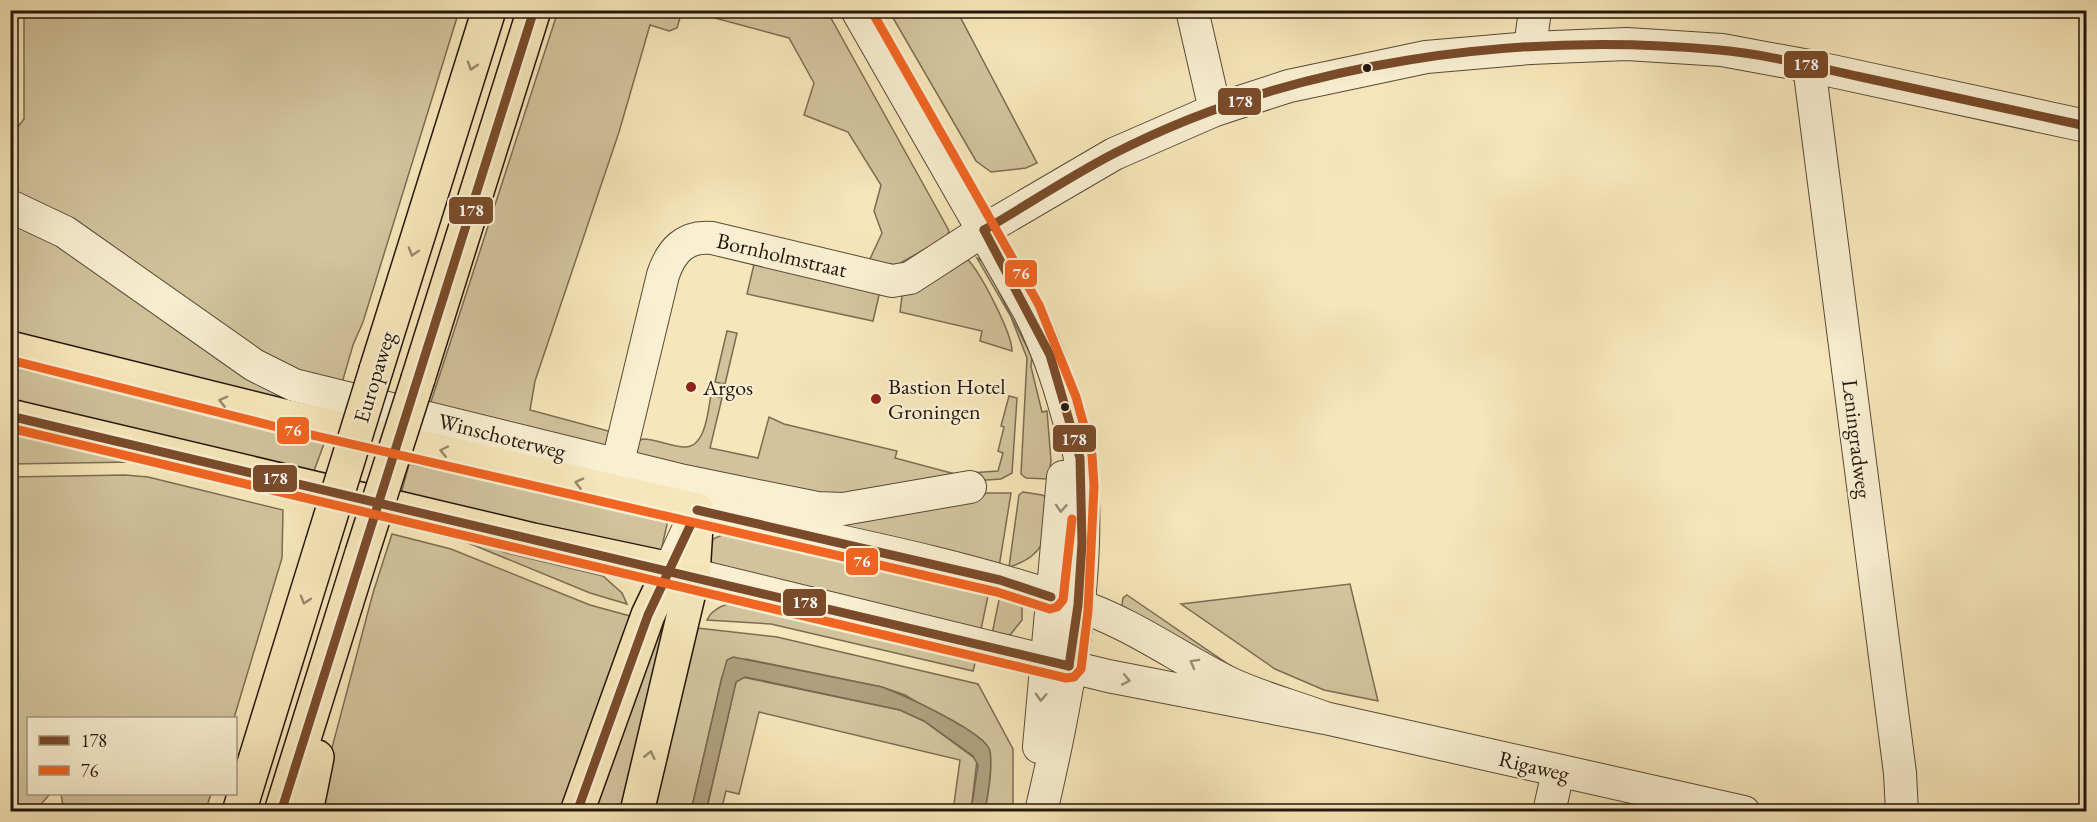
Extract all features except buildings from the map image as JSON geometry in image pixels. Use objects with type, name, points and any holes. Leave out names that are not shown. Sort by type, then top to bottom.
[{"type":"main road","name":"Europaweg","points":[[239,812],[489,10]]},
{"type":"main road","name":"Europaweg","points":[[281,812],[534,10]]},
{"type":"main road","name":"Winschoterweg","points":[[10,348],[280,415],[615,478],[697,510]]},
{"type":"main road","points":[[10,416],[533,540],[682,572]]},
{"type":"main road","points":[[637,812],[682,572],[697,510]]},
{"type":"main road","points":[[577,812],[648,615],[682,572]]},
{"type":"main road","points":[[306,812],[343,614]]},
{"type":"street","points":[[857,10],[984,230],[1050,355],[1065,408],[1061,511],[1064,601],[1057,663],[1055,753],[1039,812]]},
{"type":"street","points":[[1192,10],[1215,110]]},
{"type":"street","points":[[1530,48],[1535,10]]},
{"type":"street","name":"Bornholmstraat","points":[[615,478],[663,275],[671,257],[685,242],[693,238],[712,238],[892,281],[910,278],[984,230],[1114,154],[1215,110],[1289,86],[1425,57],[1530,48],[1628,44],[1722,50],[1809,66],[2086,126]]},
{"type":"street","name":"Leningradweg","points":[[1809,66],[1900,773],[1902,812]]},
{"type":"street","name":"Winschoterweg","points":[[10,206],[65,232],[276,378],[320,392],[615,478],[817,508],[843,509],[970,487]]},
{"type":"street","name":"Winschoterweg","points":[[697,510],[1000,580],[1064,601]]},
{"type":"street","points":[[682,572],[1057,663]]},
{"type":"street","name":"Rigaweg","points":[[1064,601],[1116,620],[1228,682],[1325,718]]},
{"type":"street","name":"Rigaweg","points":[[1057,663],[1108,676],[1325,718],[1744,812]]},
{"type":"street","points":[[1549,812],[1558,772]]},
{"type":"shaded area","points":[[24,11],[459,11],[340,390],[297,375],[11,196],[10,137],[24,119]]},
{"type":"shaded area","points":[[558,11],[682,11],[677,28],[669,31],[650,25],[619,132],[535,381],[530,410],[612,432],[608,447],[429,408]]},
{"type":"shaded area","points":[[689,11],[827,11],[947,227],[949,231],[946,237],[897,265],[869,261],[882,233],[874,211],[881,185],[848,132],[804,115],[814,83],[789,38]]},
{"type":"shaded area","points":[[889,11],[957,11],[1037,163],[1026,168],[991,172],[976,161]]},
{"type":"shaded area","points":[[10,215],[334,417],[11,336]]},
{"type":"shaded area","points":[[966,258],[979,275],[994,302],[1007,330],[1012,351],[980,341],[982,331],[900,312],[902,296],[907,290]]},
{"type":"shaded area","points":[[977,258],[984,262],[1032,357],[1031,367],[1042,412],[1047,411],[1051,461],[1048,479],[1026,478],[1021,474],[1027,358],[1011,317]]},
{"type":"shaded area","points":[[755,260],[880,291],[873,321],[747,294]]},
{"type":"shaded area","points":[[727,331],[737,333],[725,384],[715,382]]},
{"type":"shaded area","points":[[11,367],[325,441],[311,479],[11,406]]},
{"type":"shaded area","points":[[711,395],[722,398],[710,448],[758,458],[769,417],[784,424],[897,451],[895,458],[955,474],[998,471],[1003,453],[998,451],[1004,427],[1001,426],[1009,396],[1017,398],[1012,473],[1001,479],[972,481],[843,503],[636,459],[636,442],[643,439],[685,447],[698,441],[705,427]]},
{"type":"shaded area","points":[[10,424],[307,495],[304,503],[134,462],[11,464]]},
{"type":"shaded area","points":[[409,464],[482,479],[603,495],[666,512],[668,520],[659,560],[400,498]]},
{"type":"shaded area","points":[[125,475],[148,477],[283,510],[282,558],[234,717],[27,717],[27,795],[49,795],[35,811],[11,811],[11,477]]},
{"type":"shaded area","points":[[1023,492],[1051,499],[1049,522],[1038,550],[1031,557],[1009,567],[1019,495]]},
{"type":"shaded area","points":[[977,493],[1011,493],[999,567],[769,507]]},
{"type":"shaded area","points":[[398,514],[507,553],[603,576],[622,593],[627,604],[590,593]]},
{"type":"shaded area","points":[[392,534],[451,549],[590,605],[630,616],[632,620],[567,811],[315,812],[373,593]]},
{"type":"shaded area","points":[[722,535],[872,569],[934,578],[989,591],[980,634],[706,570],[713,539]]},
{"type":"shaded area","points":[[1350,584],[1378,701],[1324,690],[1275,669],[1181,604]]},
{"type":"shaded area","points":[[1001,590],[1022,606],[1022,620],[1010,635],[991,639]]},
{"type":"shaded area","points":[[1127,595],[1228,664],[1263,685],[1121,611],[1123,598]]},
{"type":"shaded area","points":[[752,600],[978,652],[973,671],[771,624],[707,620],[720,607]]},
{"type":"shaded area","points":[[657,621],[672,624],[628,811],[587,812]]},
{"type":"shaded area","points":[[697,628],[777,637],[978,684],[1013,749],[1013,811],[985,811],[983,741],[905,695],[882,687],[746,659],[722,677],[691,811],[648,812]]},
{"type":"shaded area","points":[[733,657],[882,687],[959,724],[985,743],[990,751],[991,773],[985,811],[971,811],[978,765],[973,756],[924,721],[900,710],[745,677],[736,682],[706,811],[691,811],[722,677],[727,660]]},
{"type":"shaded area","points":[[742,677],[900,710],[924,721],[977,760],[971,811],[953,811],[960,760],[759,712],[739,794],[726,791],[721,811],[706,812],[736,682]]},
{"type":"shaded area","points":[[61,795],[211,795],[205,812],[64,811]]},
{"type":"transit line","name":"178","points":[[281,812],[534,10]]},
{"type":"transit line","name":"76","points":[[10,428],[1066,678],[1074,677],[1081,669],[1088,611],[1094,486],[1092,455],[1076,397],[1039,305],[871,10]]},
{"type":"transit line","name":"178","points":[[984,230],[1113,154],[1183,122],[1256,96],[1331,75],[1408,60],[1487,50],[1565,45],[1643,45],[1754,54],[2086,126]]},
{"type":"transit line","name":"178","points":[[984,230],[1050,355],[1080,458],[1082,543],[1078,605],[1069,666]]},
{"type":"transit line","name":"76","points":[[10,360],[277,427],[997,592],[1050,609],[1057,607],[1063,600],[1072,519]]},
{"type":"transit line","name":"178","points":[[10,416],[1069,666]]},
{"type":"transit line","name":"178","points":[[697,510],[1000,580],[1051,597]]},
{"type":"transit line","name":"178","points":[[577,812],[648,615],[691,524]]},
{"type":"place","name":"Argos","points":[[691,387]]},
{"type":"place","name":"Bastion Hotel Groningen","points":[[876,399]]}]
